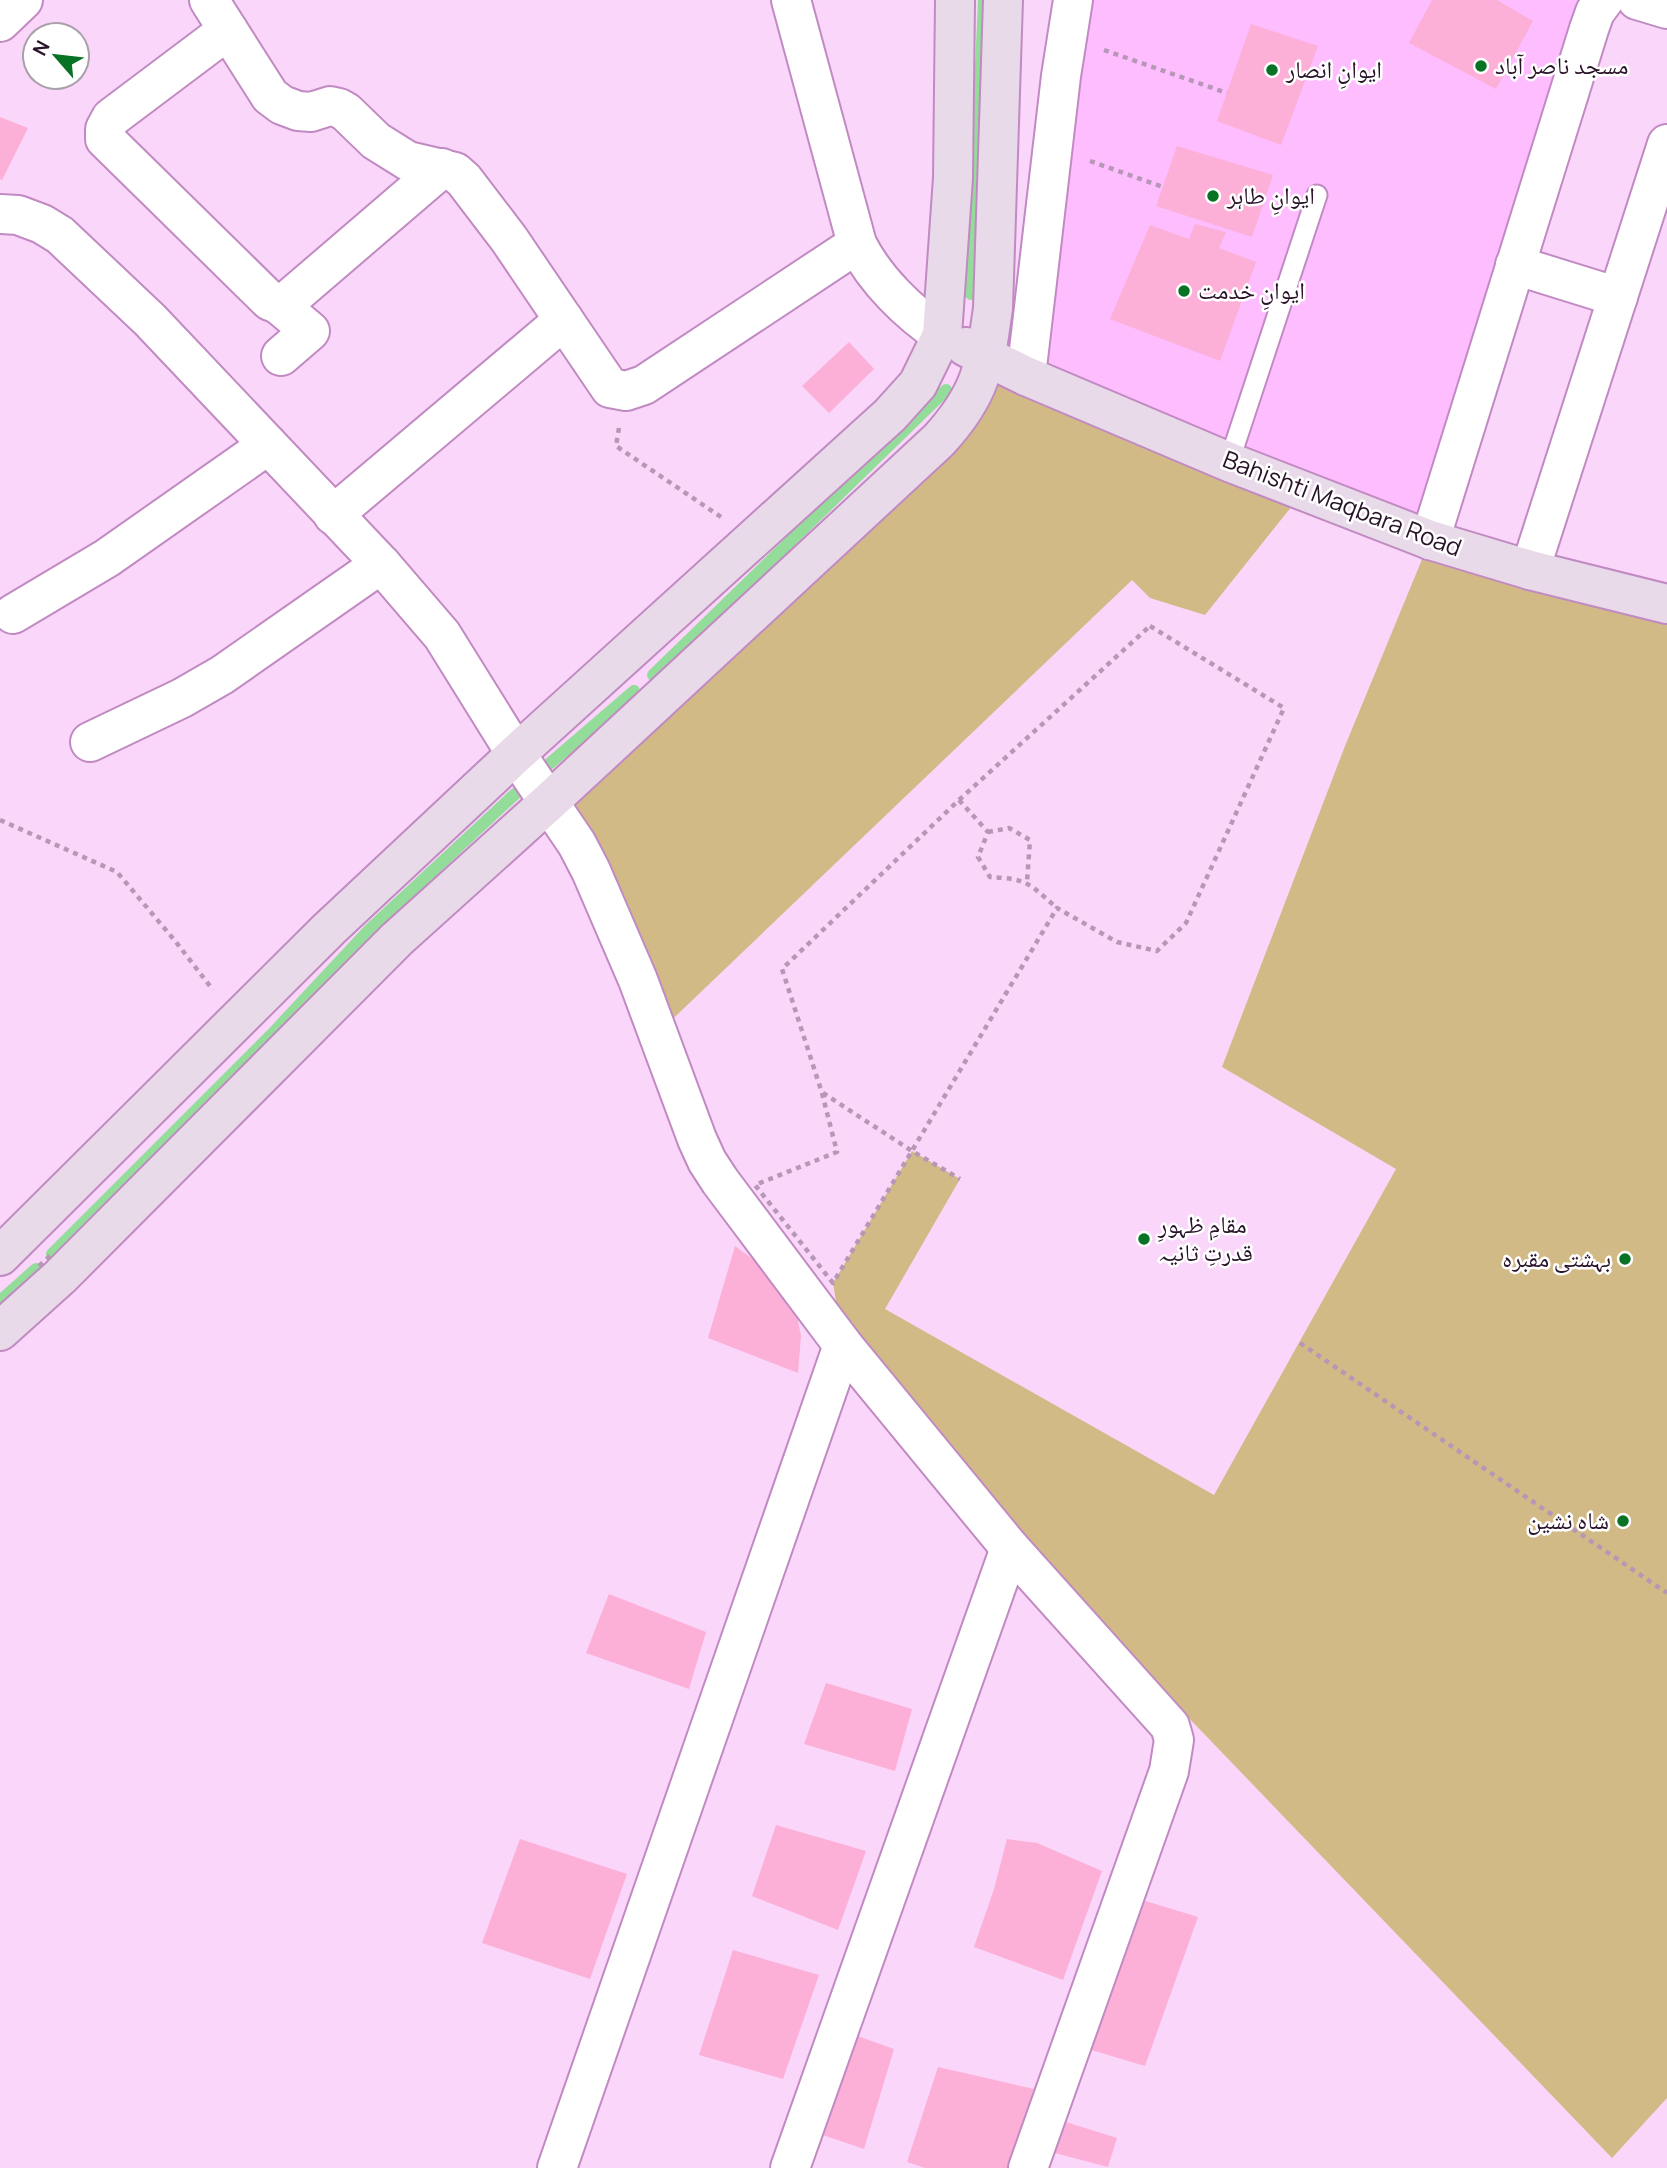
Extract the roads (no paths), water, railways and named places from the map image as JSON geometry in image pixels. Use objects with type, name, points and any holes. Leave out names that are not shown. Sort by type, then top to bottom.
[{"type":"street","points":[[0,22],[23,0]]},
{"type":"street","points":[[791,0],[862,253],[930,327]]},
{"type":"street","points":[[0,1331],[35,1258],[237,1022],[329,929],[516,754],[890,415],[918,384],[930,327],[953,178],[955,0]]},
{"type":"street","points":[[35,1258],[397,940],[958,420],[981,380],[986,358],[995,264],[1003,0]]},
{"type":"street","points":[[1430,540],[1589,29],[1595,12],[1604,0]]},
{"type":"street","points":[[1637,0],[1667,9]]},
{"type":"street","points":[[281,356],[310,331],[278,304],[263,296],[105,139],[111,118],[219,15],[270,96],[282,105],[311,112],[330,106],[339,108],[376,141],[408,161],[455,172],[464,180],[509,239],[610,388],[626,391],[645,385],[862,253]]},
{"type":"street","points":[[1026,376],[1070,18]]},
{"type":"street","points":[[1530,570],[1667,144]]},
{"type":"street","points":[[278,304],[287,301],[442,168]]},
{"type":"street","points":[[0,214],[18,215],[60,235],[150,320],[381,564],[442,635],[516,754],[577,844],[618,929],[707,1161],[843,1345],[1010,1548],[1170,1726],[1174,1740],[1169,1771],[1028,2168]]},
{"type":"street","points":[[1515,265],[1618,297]]},
{"type":"street","points":[[333,515],[564,320]]},
{"type":"street","name":"Bahishti Maqbara Road","points":[[930,327],[986,358],[1026,376],[1229,462],[1430,540],[1530,570],[1667,604]]},
{"type":"street","points":[[13,614],[107,558],[268,445]]},
{"type":"street","points":[[90,742],[182,698],[222,675],[381,564]]},
{"type":"street","points":[[557,2168],[843,1345]]},
{"type":"street","points":[[790,2168],[1010,1548]]},
{"type":"lane","points":[[1229,462],[1317,195]]},
{"type":"waterway","points":[[971,294],[984,0]]},
{"type":"waterway","points":[[653,675],[946,390]]},
{"type":"waterway","points":[[549,764],[634,691]]},
{"type":"waterway","points":[[52,1254],[273,1033],[368,931],[515,794]]},
{"type":"waterway","points":[[0,1301],[36,1269]]},
{"type":"place","name":"مسجد ناصر آباد","points":[[1481,66]]},
{"type":"place","name":"ایوانِ انصار","points":[[1272,70]]},
{"type":"place","name":"ایوانِ طاہر","points":[[1213,196]]},
{"type":"place","name":"ایوانِ خدمت","points":[[1184,291]]},
{"type":"place","name":"مقامِ ظہورِ قدرتِ ثانیہ","points":[[1144,1239]]},
{"type":"place","name":"بہشتی مقبرہ","points":[[1625,1259]]},
{"type":"place","name":"شاہ نشین","points":[[1623,1521]]}]
